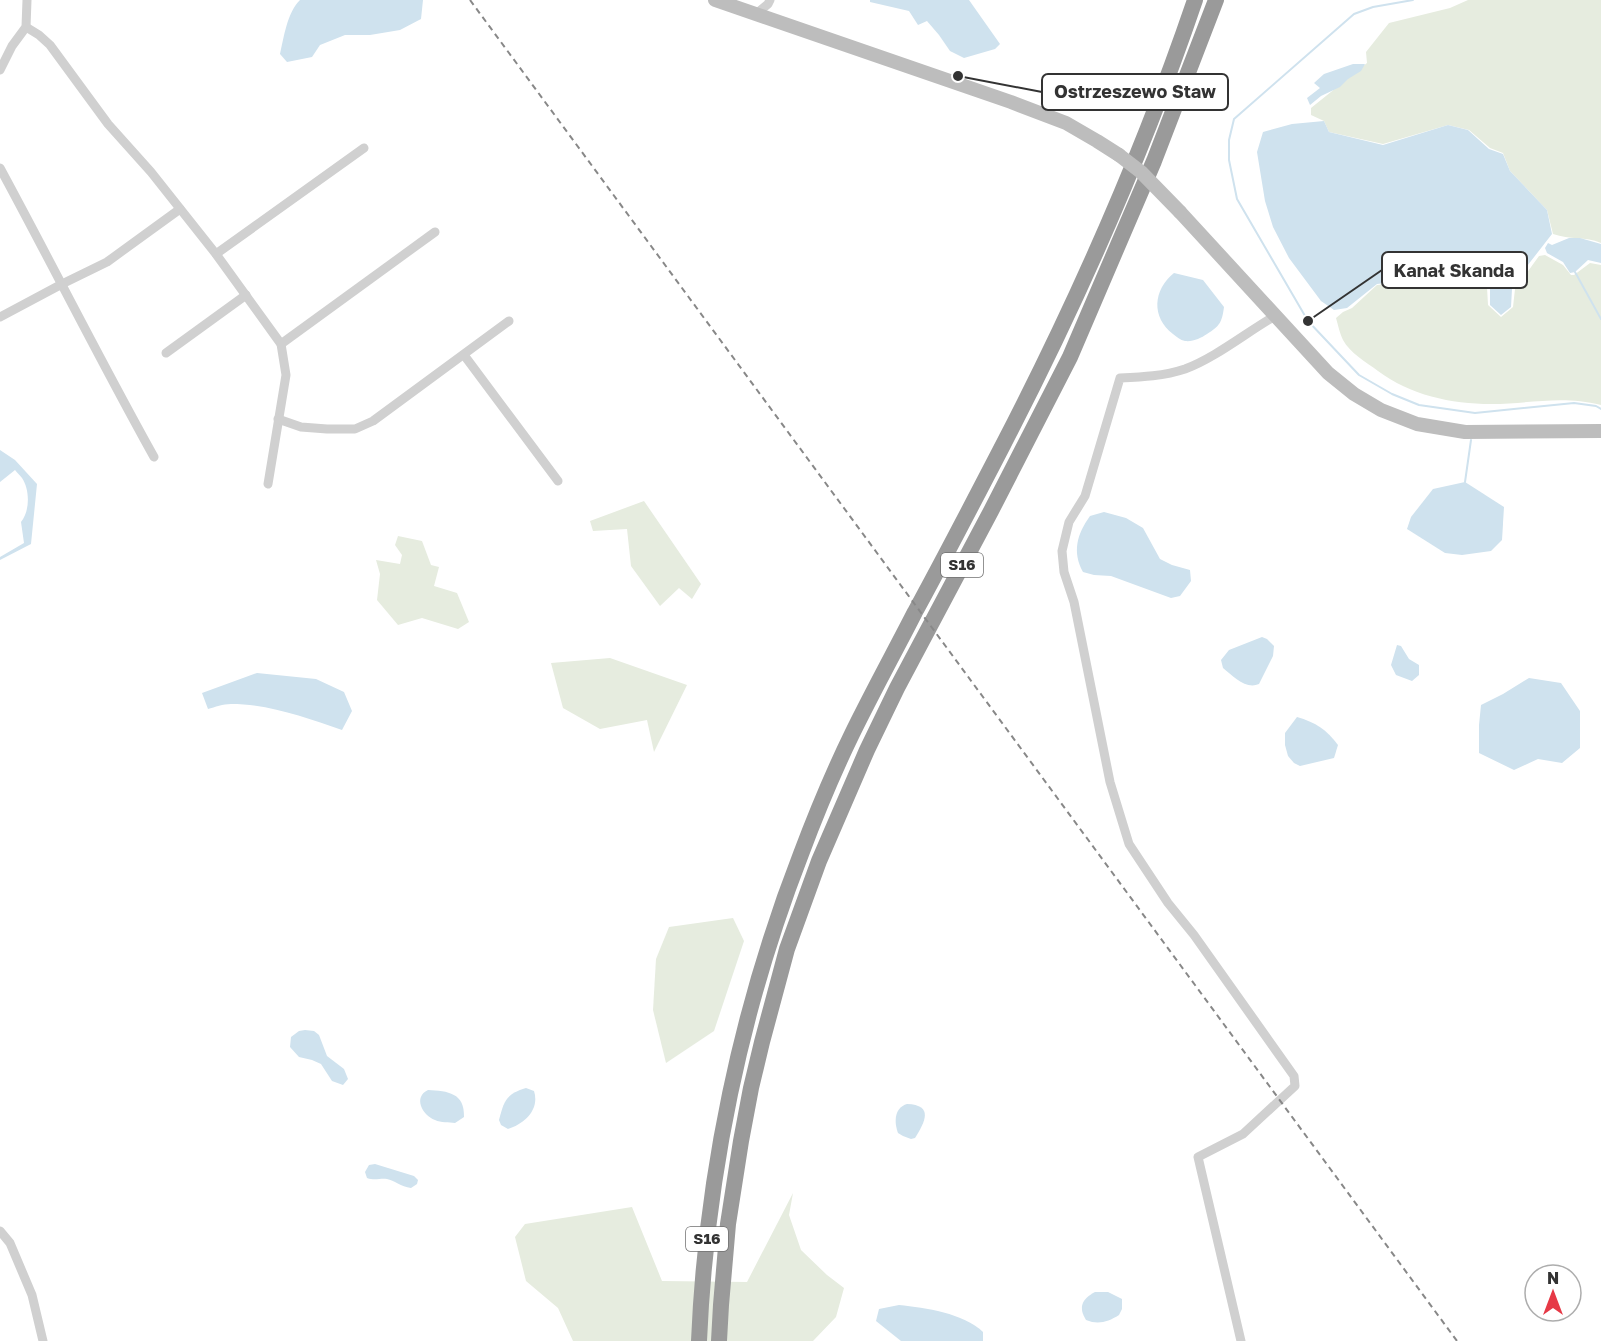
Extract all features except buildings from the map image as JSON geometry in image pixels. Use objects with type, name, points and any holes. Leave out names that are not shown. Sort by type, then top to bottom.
[{"type":"highway","name":"S16","points":[[699,1341],[700,1302],[708,1222],[730,1091],[769,942],[799,857],[850,737],[1004,442],[1089,270],[1195,0]]},
{"type":"highway","name":"S16","points":[[719,1341],[728,1224],[741,1141],[762,1042],[787,950],[819,861],[867,750],[897,688],[1070,357],[1154,161],[1216,0]]},
{"type":"street","points":[[0,70],[12,46],[26,27],[27,0]]},
{"type":"street","points":[[715,0],[1011,102],[1066,123],[1097,141],[1141,172],[1328,373],[1354,394],[1381,410],[1418,424],[1465,432],[1601,431]]},
{"type":"street","points":[[756,14],[770,0]]},
{"type":"street","points":[[26,27],[50,45],[108,124],[151,172],[216,254],[281,344],[286,375],[268,484]]},
{"type":"street","points":[[216,254],[364,148]]},
{"type":"street","points":[[0,168],[154,457]]},
{"type":"street","points":[[0,317],[107,262],[180,209]]},
{"type":"street","points":[[281,344],[435,232]]},
{"type":"street","points":[[166,353],[246,295]]},
{"type":"street","points":[[1240,1341],[1198,1157],[1243,1134],[1295,1086],[1294,1076],[1194,935],[1168,903],[1129,844],[1110,782],[1074,602],[1064,572],[1062,551],[1069,522],[1085,496],[1120,378],[1154,377],[1186,368],[1213,355],[1275,316]]},
{"type":"street","points":[[278,419],[301,427],[327,429],[355,429],[374,421],[508,321]]},
{"type":"street","points":[[464,355],[558,480]]},
{"type":"street","points":[[0,1231],[10,1242],[32,1295],[43,1341]]},
{"type":"shaded area","points":[[1468,0],[1601,0],[1601,243],[1553,234],[1547,210],[1510,171],[1503,153],[1490,148],[1469,130],[1448,125],[1383,144],[1329,132],[1324,121],[1311,115],[1311,108],[1367,63],[1366,52],[1389,23],[1450,8]]},
{"type":"shaded area","points":[[1545,255],[1563,265],[1571,275],[1590,263],[1601,265],[1601,405],[1559,400],[1476,404],[1446,400],[1417,392],[1390,379],[1363,361],[1342,338],[1336,318],[1352,308],[1377,285],[1438,279],[1478,279],[1487,287],[1488,305],[1501,317],[1513,307],[1515,289],[1539,256]]},
{"type":"shaded area","points":[[644,501],[701,584],[692,599],[679,588],[660,606],[631,566],[627,529],[593,531],[590,521]]},
{"type":"shaded area","points":[[398,536],[422,541],[431,565],[439,567],[434,586],[457,593],[469,622],[458,629],[422,618],[398,625],[377,600],[380,574],[376,560],[400,564],[402,555],[395,545]]},
{"type":"shaded area","points":[[610,658],[687,685],[654,752],[647,720],[600,729],[563,708],[551,663]]},
{"type":"shaded area","points":[[733,918],[744,941],[714,1031],[666,1063],[653,1010],[656,959],[669,927]]},
{"type":"shaded area","points":[[793,1193],[789,1215],[801,1250],[844,1288],[836,1317],[813,1341],[573,1341],[558,1308],[526,1281],[515,1237],[525,1224],[632,1207],[662,1281],[747,1282]]},
{"type":"water","points":[[300,0],[423,0],[421,19],[400,30],[370,35],[345,35],[320,45],[312,57],[287,62],[280,54],[289,18]]},
{"type":"water","points":[[870,0],[969,0],[1000,44],[995,49],[964,58],[950,51],[927,21],[918,25],[909,11],[870,2]]},
{"type":"water","points":[[1353,64],[1365,64],[1361,71],[1340,87],[1321,96],[1310,105],[1307,98],[1320,88],[1314,83],[1324,74]]},
{"type":"water","points":[[1324,121],[1329,132],[1383,145],[1448,125],[1468,130],[1489,149],[1503,154],[1510,171],[1547,210],[1552,234],[1512,289],[1511,307],[1501,315],[1490,305],[1490,287],[1478,278],[1444,276],[1377,284],[1347,308],[1334,310],[1321,301],[1289,258],[1273,227],[1265,201],[1257,152],[1263,132],[1292,124]]},
{"type":"water","points":[[1569,238],[1580,238],[1601,244],[1601,263],[1588,260],[1575,272],[1570,273],[1563,262],[1547,253],[1545,248],[1548,243],[1552,245]]},
{"type":"water","points":[[1174,273],[1203,280],[1224,307],[1218,326],[1191,341],[1177,337],[1166,327],[1158,312],[1157,304],[1162,287]]},
{"type":"water","points":[[0,450],[15,460],[37,484],[31,544],[0,560],[0,557],[24,543],[21,522],[28,500],[25,483],[15,470],[0,482]]},
{"type":"water","points":[[1465,482],[1504,507],[1502,540],[1491,551],[1462,555],[1445,553],[1407,529],[1411,517],[1433,489]]},
{"type":"water","points":[[1104,512],[1126,518],[1143,528],[1160,559],[1190,570],[1191,581],[1180,596],[1171,598],[1111,576],[1083,572],[1077,550],[1079,536],[1090,516]]},
{"type":"water","points":[[1262,637],[1274,646],[1273,656],[1259,684],[1245,684],[1223,668],[1221,660],[1229,650]]},
{"type":"water","points":[[1397,645],[1401,646],[1409,659],[1419,665],[1419,675],[1412,681],[1396,675],[1391,665]]},
{"type":"water","points":[[257,673],[316,679],[344,692],[352,711],[342,730],[259,706],[228,704],[208,709],[202,693]]},
{"type":"water","points":[[1529,678],[1561,683],[1580,711],[1580,748],[1562,763],[1538,759],[1514,770],[1479,753],[1481,705]]},
{"type":"water","points":[[1297,717],[1320,727],[1334,740],[1338,745],[1334,758],[1300,766],[1294,763],[1288,756],[1285,733]]},
{"type":"water","points":[[305,1030],[314,1031],[319,1035],[327,1056],[344,1069],[348,1079],[343,1085],[332,1081],[321,1064],[299,1057],[290,1047],[291,1037]]},
{"type":"water","points":[[526,1088],[534,1091],[533,1110],[520,1124],[508,1129],[501,1125],[499,1120],[504,1103],[514,1093]]},
{"type":"water","points":[[428,1090],[442,1091],[458,1098],[464,1109],[464,1117],[455,1123],[440,1122],[430,1118],[423,1110],[420,1101],[423,1093]]},
{"type":"water","points":[[907,1104],[921,1107],[925,1115],[919,1132],[915,1138],[911,1139],[898,1133],[896,1124],[897,1112]]},
{"type":"water","points":[[375,1164],[414,1176],[418,1180],[417,1184],[411,1188],[387,1179],[367,1178],[365,1172],[369,1165]]},
{"type":"water","points":[[1095,1292],[1108,1292],[1122,1299],[1122,1309],[1119,1315],[1103,1322],[1086,1320],[1082,1307],[1084,1301]]},
{"type":"water","points":[[899,1305],[932,1310],[965,1320],[983,1332],[983,1341],[901,1341],[876,1321],[879,1309]]},
{"type":"waterway","points":[[1413,0],[1373,7],[1354,14],[1234,119],[1229,140],[1229,160],[1237,199],[1308,321],[1359,375],[1392,394],[1419,405],[1475,413],[1574,403],[1596,406],[1601,409]]},
{"type":"waterway","points":[[1575,272],[1601,319]]},
{"type":"waterway","points":[[1465,482],[1471,440]]},
{"type":"railway","points":[[470,0],[1457,1341]]},
{"type":"place","name":"Ostrzeszewo Staw","points":[[958,76]]},
{"type":"place","name":"Kanał Skanda","points":[[1308,321]]}]
